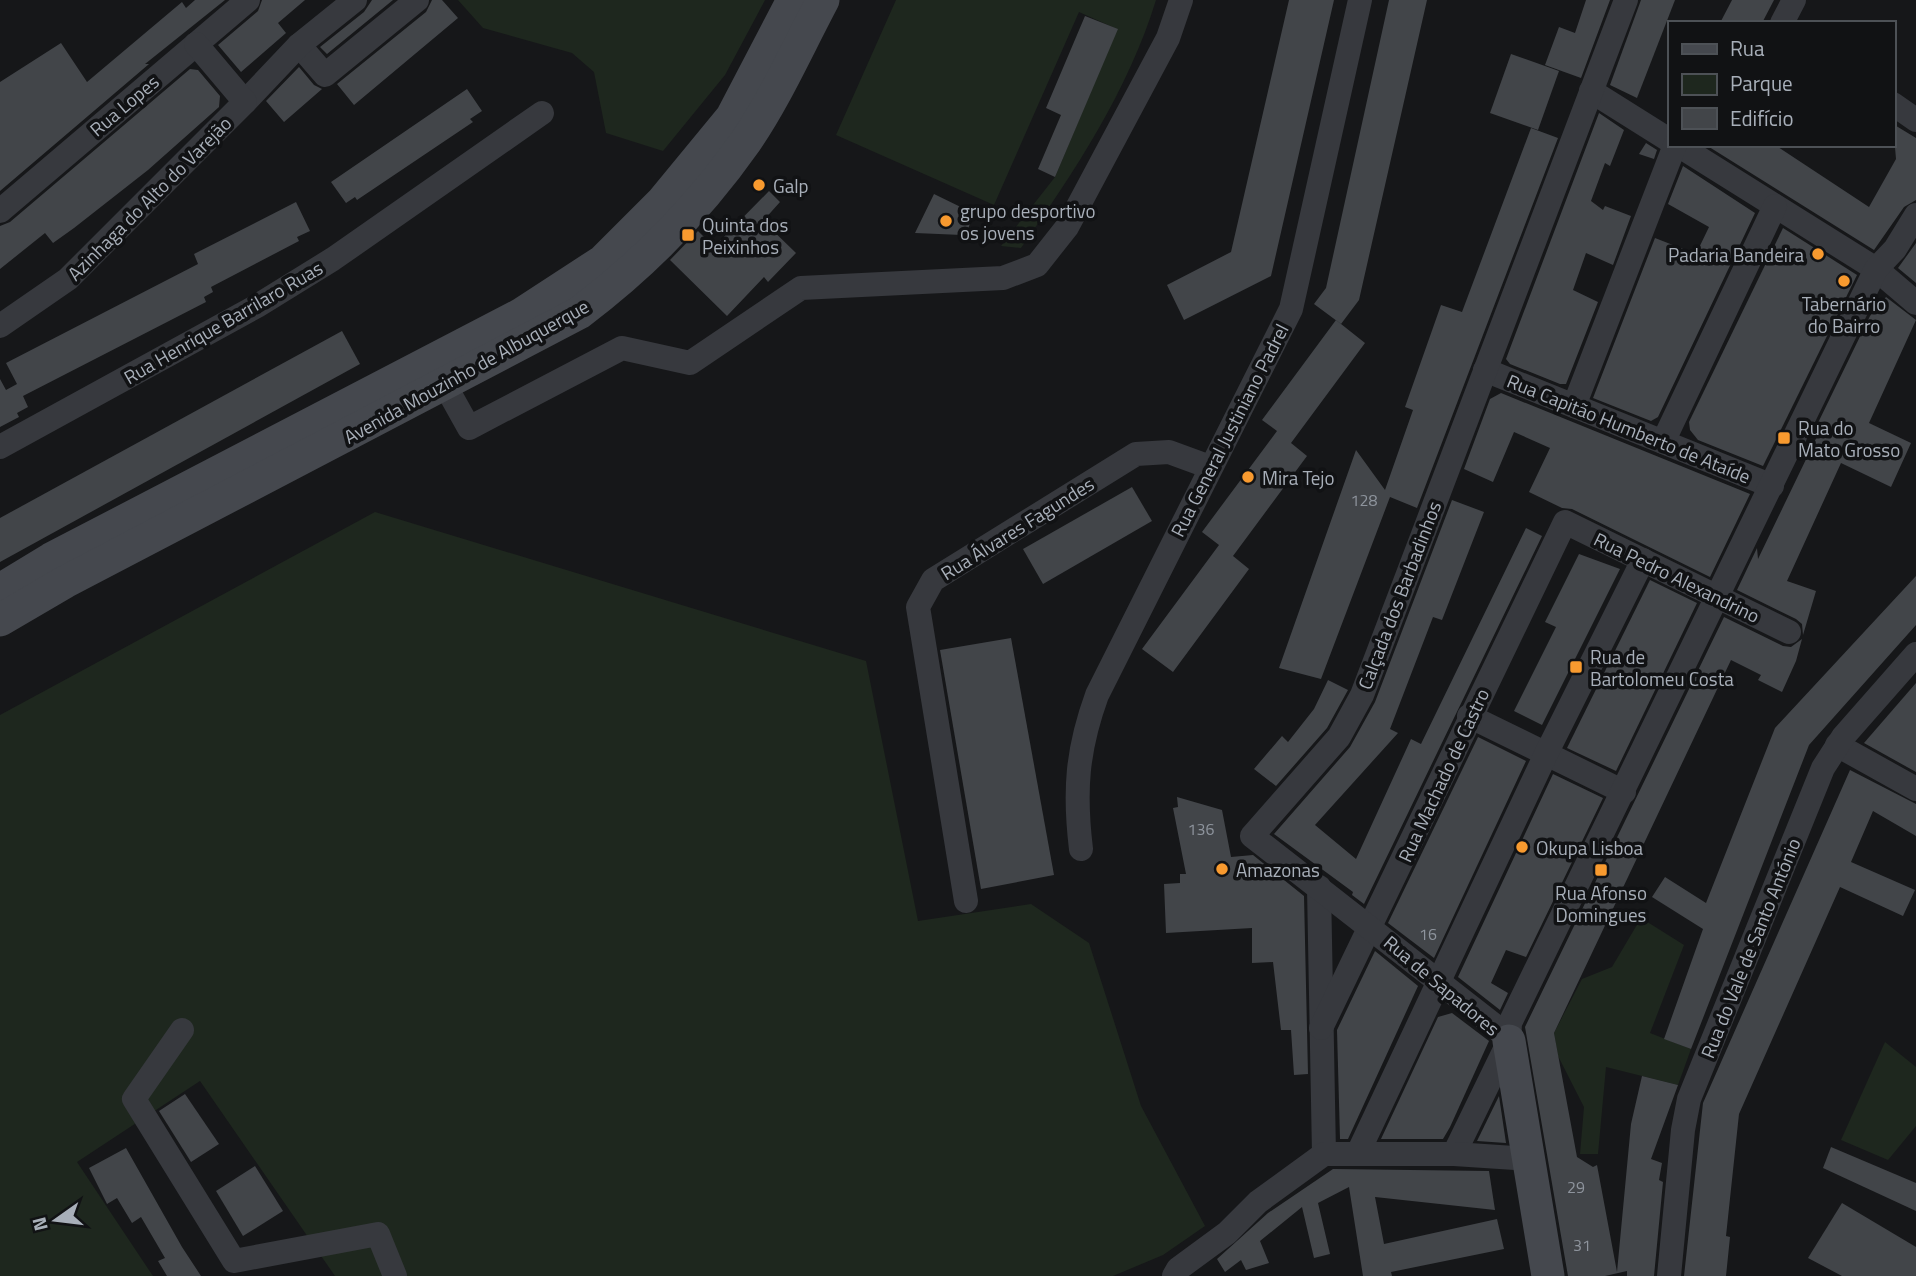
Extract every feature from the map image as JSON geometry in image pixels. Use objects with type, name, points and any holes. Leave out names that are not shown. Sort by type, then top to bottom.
[{"type":"main road","name":"Avenida Mouzinho de Albuquerque","points":[[0,590],[51,559],[520,316],[603,261],[662,202],[732,117],[793,0]]},
{"type":"main road","name":"Avenida Mouzinho de Albuquerque","points":[[0,620],[65,582],[579,313],[617,285],[681,226],[747,140],[823,0]]},
{"type":"main road","name":"Rua de Sapadores","points":[[1509,1041],[1548,1276]]},
{"type":"street","name":"Rua Lopes","points":[[0,211],[248,0]]},
{"type":"street","points":[[245,102],[299,45],[355,0]]},
{"type":"street","points":[[299,45],[325,75],[417,0]]},
{"type":"street","points":[[445,385],[469,428],[622,348],[690,363],[801,288],[1003,278],[1037,265],[1067,227],[1168,38],[1181,0]]},
{"type":"street","name":"Rua General Justiniano Padrel","points":[[1081,849],[1075,805],[1077,764],[1086,726],[1097,695],[1291,309],[1360,0]]},
{"type":"street","name":"Calçada dos Barbadinhos","points":[[1319,887],[1252,836],[1339,737],[1362,695],[1626,0]]},
{"type":"street","points":[[1783,21],[1794,0]]},
{"type":"street","name":"Azinhaga do Alto do Varejão","points":[[0,326],[68,279],[245,102],[196,44]]},
{"type":"street","points":[[1591,91],[1668,139]]},
{"type":"street","points":[[1895,105],[1916,120]]},
{"type":"street","name":"Rua Henrique Barrilaro Ruas","points":[[0,447],[257,306],[333,259],[542,113]]},
{"type":"street","points":[[1574,406],[1676,147]]},
{"type":"street","points":[[1680,147],[1877,270],[1916,303]]},
{"type":"street","points":[[1663,442],[1775,206]]},
{"type":"street","points":[[1454,1154],[1509,1041],[1510,1023],[1877,270],[1895,249],[1916,215]]},
{"type":"street","name":"Rua Capitão Humberto de Ataíde","points":[[1485,370],[1772,486]]},
{"type":"street","name":"Rua Álvares Fagundes","points":[[966,901],[918,607],[933,580],[1136,454],[1169,452],[1210,467]]},
{"type":"street","name":"Rua Pedro Alexandrino","points":[[1565,522],[1789,632]]},
{"type":"street","name":"Rua Machado de Castro","points":[[1321,1028],[1372,927],[1469,716],[1565,522]]},
{"type":"street","points":[[1358,1153],[1546,754],[1643,560]]},
{"type":"street","name":"Rua do Vale de Santo António","points":[[1669,1276],[1683,1130],[1694,1084],[1818,780],[1837,745],[1916,654]]},
{"type":"street","points":[[1469,716],[1624,792]]},
{"type":"street","points":[[1837,745],[1916,789]]},
{"type":"street","points":[[1319,887],[1324,1154]]},
{"type":"street","name":"Rua de Sapadores","points":[[1319,887],[1494,1025],[1509,1041]]},
{"type":"street","points":[[182,1030],[134,1099],[234,1261],[378,1234],[395,1276]]},
{"type":"street","points":[[1174,1276],[1178,1269],[1227,1233],[1258,1202],[1324,1154],[1454,1154],[1530,1159]]},
{"type":"green space","points":[[458,0],[765,0],[725,75],[663,151],[606,133],[594,72],[572,53],[483,28]]},
{"type":"green space","points":[[896,0],[1156,0],[1131,66],[1115,98],[1080,160],[1021,248],[1001,246],[1055,177],[1117,29],[1079,12],[994,205],[836,135]]},
{"type":"green space","points":[[375,512],[866,661],[918,921],[1031,904],[1089,943],[1141,1106],[1205,1226],[1163,1255],[1113,1276],[335,1276],[200,1081],[77,1162],[153,1276],[0,1276],[0,715]]},
{"type":"green space","points":[[1641,918],[1684,945],[1650,1033],[1691,1049],[1678,1085],[1606,1067],[1598,1154],[1580,1154],[1584,1107],[1558,1056],[1554,1033],[1582,979],[1612,967]]},
{"type":"green space","points":[[1885,1042],[1916,1067],[1916,1126],[1888,1160],[1841,1140]]},
{"type":"building","points":[[195,0],[225,0],[145,64],[149,64],[0,191],[0,82],[61,43],[87,82],[182,2],[186,8]]},
{"type":"building","points":[[262,0],[305,0],[278,23],[286,33],[241,72],[218,45],[258,11]]},
{"type":"building","points":[[372,0],[393,0],[327,54],[320,47],[364,12]]},
{"type":"building","points":[[432,0],[442,0],[458,18],[354,105],[337,84],[426,12]]},
{"type":"building","points":[[1289,0],[1334,0],[1271,276],[1184,320],[1167,285],[1231,252]]},
{"type":"building","points":[[1389,0],[1427,0],[1359,300],[1341,324],[1314,304],[1326,288]]},
{"type":"building","points":[[1586,0],[1610,0],[1581,78],[1545,65],[1559,27],[1575,33]]},
{"type":"building","points":[[1641,0],[1675,0],[1637,98],[1610,85]]},
{"type":"building","points":[[1732,0],[1774,0],[1763,21],[1721,21]]},
{"type":"building","points":[[1085,16],[1118,29],[1055,177],[1038,169],[1061,115],[1046,108]]},
{"type":"building","points":[[1511,54],[1559,71],[1538,130],[1490,113]]},
{"type":"building","points":[[299,67],[314,85],[322,89],[284,122],[266,101]]},
{"type":"building","points":[[190,69],[198,70],[220,96],[219,107],[148,170],[74,228],[53,243],[45,233],[0,269],[0,226],[10,222]]},
{"type":"building","points":[[467,89],[482,111],[470,119],[473,122],[357,200],[355,197],[346,203],[331,182]]},
{"type":"building","points":[[1599,113],[1624,130],[1610,166],[1605,163],[1591,201],[1603,210],[1605,206],[1631,216],[1613,265],[1586,253],[1573,290],[1598,302],[1566,384],[1560,384],[1510,364],[1506,359]]},
{"type":"building","points":[[1895,125],[1916,138],[1916,200],[1904,207],[1874,250],[1709,147],[1778,147],[1869,207],[1896,159]]},
{"type":"building","points":[[1531,128],[1558,138],[1417,508],[1390,497],[1321,679],[1279,668],[1356,450],[1385,490],[1413,410],[1405,407],[1441,305],[1462,312]]},
{"type":"building","points":[[1646,143],[1657,150],[1654,159],[1639,154]]},
{"type":"building","points":[[1683,166],[1755,213],[1658,417],[1651,421],[1593,398],[1655,238],[1696,254],[1709,227],[1668,204]]},
{"type":"building","points":[[769,191],[780,202],[763,221],[796,253],[768,282],[764,277],[727,316],[670,260],[698,231],[714,247]]},
{"type":"building","name":"grupo desportivo os jovens","points":[[934,194],[973,213],[968,230],[964,229],[962,235],[915,233]]},
{"type":"building","points":[[296,202],[310,231],[297,237],[299,241],[211,287],[213,292],[204,297],[206,302],[23,396],[28,407],[17,413],[19,417],[0,427],[0,379],[6,390],[17,384],[6,363],[198,264],[194,254]]},
{"type":"building","points":[[1783,228],[1857,275],[1763,466],[1698,440],[1690,430],[1689,422]]},
{"type":"building","points":[[1916,243],[1916,283],[1898,268]]},
{"type":"building","points":[[1886,297],[1916,320],[1869,423],[1911,443],[1891,487],[1841,463],[1787,581],[1816,591],[1803,635],[1802,624],[1796,619],[1737,590],[1757,548],[1758,559],[1824,422],[1815,429],[1870,316]]},
{"type":"building","points":[[1336,320],[1365,343],[1291,443],[1307,456],[1233,556],[1249,569],[1173,672],[1142,649],[1219,545],[1202,532],[1277,431],[1262,420]]},
{"type":"building","points":[[342,331],[360,364],[0,562],[0,518]]},
{"type":"building","points":[[1501,393],[1750,494],[1710,577],[1572,509],[1562,508],[1529,492],[1550,448],[1514,432],[1493,482],[1464,469],[1490,399]]},
{"type":"building","points":[[1132,487],[1152,521],[1043,584],[1023,549]]},
{"type":"building","points":[[1452,500],[1484,512],[1442,620],[1433,617],[1390,729],[1398,733],[1315,825],[1356,859],[1411,739],[1421,744],[1526,528],[1542,536],[1364,904],[1352,895],[1353,892],[1274,834],[1350,747],[1375,702]]},
{"type":"building","points":[[1579,554],[1620,569],[1542,725],[1514,711],[1556,627],[1545,622]]},
{"type":"building","points":[[1916,576],[1916,625],[1809,745],[1691,1049],[1664,1039],[1703,929],[1652,897],[1665,877],[1706,903],[1775,728]]},
{"type":"building","points":[[1650,580],[1697,603],[1616,771],[1567,748]]},
{"type":"building","points":[[1724,617],[1783,646],[1791,647],[1802,639],[1796,661],[1782,692],[1758,680],[1761,675],[1731,660],[1554,1033],[1577,1157],[1593,1167],[1597,1165],[1617,1272],[1631,1124],[1642,1076],[1678,1085],[1651,1159],[1662,1163],[1659,1180],[1663,1182],[1654,1276],[1627,1276],[1627,1271],[1605,1276],[1568,1276],[1525,1027]]},
{"type":"building","points":[[1011,638],[1054,875],[981,889],[940,650]]},
{"type":"building","points":[[1328,680],[1348,690],[1327,728],[1276,786],[1254,769],[1282,736],[1288,742],[1314,709]]},
{"type":"building","points":[[1916,683],[1916,772],[1864,743]]},
{"type":"building","points":[[1478,737],[1526,761],[1434,958],[1388,923]]},
{"type":"building","points":[[1850,770],[1916,804],[1916,836],[1873,811],[1851,862],[1915,890],[1903,916],[1840,887],[1739,1114],[1726,1236],[1730,1237],[1726,1276],[1684,1276],[1703,1103]]},
{"type":"building","points":[[1553,774],[1603,798],[1526,957],[1506,950],[1491,983],[1508,993],[1500,1010],[1458,977]]},
{"type":"building","points":[[1177,797],[1222,810],[1231,857],[1253,855],[1304,896],[1308,1074],[1294,1075],[1291,1030],[1281,1030],[1273,962],[1252,963],[1252,928],[1166,933],[1164,884],[1180,883],[1180,874],[1186,874],[1173,808],[1178,807]]},
{"type":"building","points":[[1375,951],[1418,986],[1348,1139],[1340,1139],[1337,1030]]},
{"type":"building","points":[[1452,1013],[1489,1041],[1450,1127],[1443,1139],[1381,1139],[1438,1017]]},
{"type":"building","points":[[185,1094],[219,1144],[191,1162],[159,1111]]},
{"type":"building","points":[[1499,1096],[1506,1143],[1477,1141]]},
{"type":"building","points":[[1831,1147],[1916,1183],[1916,1211],[1823,1168]]},
{"type":"building","points":[[126,1148],[201,1276],[167,1276],[158,1261],[165,1258],[141,1217],[132,1223],[117,1198],[107,1204],[89,1168]]},
{"type":"building","points":[[255,1166],[283,1211],[243,1236],[216,1191]]},
{"type":"building","points":[[1333,1169],[1489,1171],[1495,1210],[1375,1197],[1384,1244],[1497,1219],[1504,1249],[1391,1272],[1392,1276],[1363,1276],[1349,1187],[1318,1203],[1330,1254],[1314,1258],[1302,1207],[1260,1241],[1269,1263],[1246,1270],[1241,1260],[1225,1272],[1217,1259],[1268,1213]]},
{"type":"building","points":[[1842,1203],[1916,1247],[1916,1276],[1842,1276],[1808,1258]]},
{"type":"place","name":"Galp","points":[[759,185]]},
{"type":"place","name":"grupo desportivo os jovens","points":[[946,221]]},
{"type":"place","name":"Quinta dos Peixinhos","points":[[688,235]]},
{"type":"place","name":"Padaria Bandeira","points":[[1818,254]]},
{"type":"place","name":"Tabernário do Bairro","points":[[1844,281]]},
{"type":"place","name":"Rua do Mato Grosso","points":[[1784,438]]},
{"type":"place","name":"Mira Tejo","points":[[1248,477]]},
{"type":"place","name":"Rua de Bartolomeu Costa","points":[[1576,667]]},
{"type":"place","name":"Okupa Lisboa","points":[[1522,847]]},
{"type":"place","name":"Amazonas","points":[[1222,869]]},
{"type":"place","name":"Rua Afonso Domingues","points":[[1601,870]]}]
